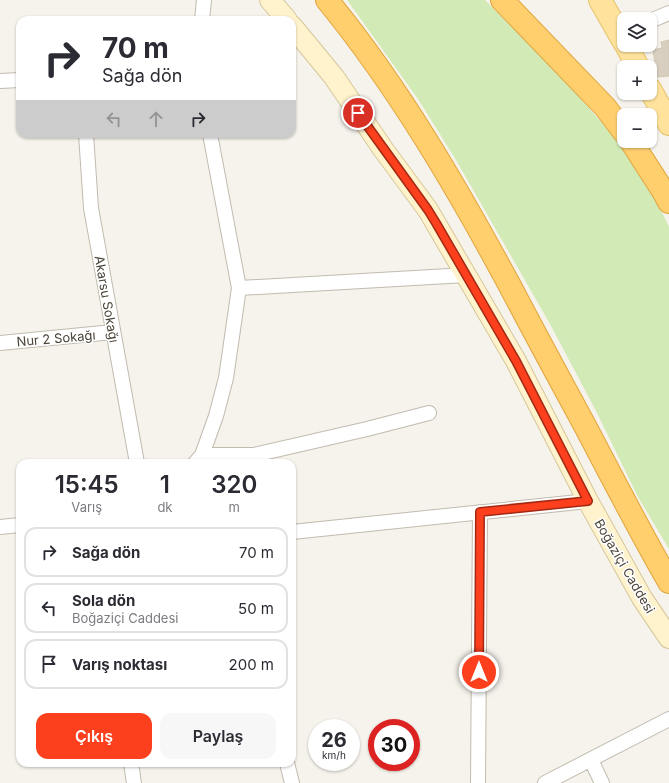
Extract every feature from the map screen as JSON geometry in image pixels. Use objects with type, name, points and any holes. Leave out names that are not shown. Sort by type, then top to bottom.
[{"type":"highway","points":[[320,0],[333,8],[405,107],[446,172],[487,244],[581,418],[639,530],[669,582]]},
{"type":"highway","points":[[502,0],[605,107],[617,123]]},
{"type":"highway","points":[[635,148],[669,202]]},
{"type":"main road","points":[[270,0],[284,16]]},
{"type":"main road","points":[[600,0],[617,28]]},
{"type":"main road","name":"Boğaziçi Caddesi","points":[[296,31],[334,77],[383,149],[428,210],[516,361],[588,501],[642,598],[669,638]]},
{"type":"main road","points":[[656,100],[669,124]]},
{"type":"street","points":[[202,16],[204,0]]},
{"type":"street","points":[[657,19],[669,13]]},
{"type":"street","points":[[0,81],[16,80]]},
{"type":"street","name":"Akarsu Sokağı","points":[[86,138],[91,208],[136,459]]},
{"type":"street","points":[[211,138],[239,288],[226,378],[216,416],[198,459],[254,455],[429,413]]},
{"type":"street","points":[[239,288],[466,275]]},
{"type":"street","name":"Nur 2 Sokağı","points":[[0,343],[113,332]]},
{"type":"street","points":[[296,532],[588,501]]},
{"type":"street","points":[[478,783],[480,512]]},
{"type":"street","points":[[0,527],[16,525]]},
{"type":"street","points":[[545,783],[669,719]]},
{"type":"street","points":[[591,760],[602,783]]},
{"type":"street","points":[[132,767],[134,783]]},
{"type":"street","points":[[288,767],[292,783]]},
{"type":"green space","points":[[347,0],[485,0],[574,91],[617,140],[617,148],[623,148],[661,210],[669,227],[669,549],[638,497],[596,411],[550,324],[456,160],[418,99]]},
{"type":"building","points":[[669,40],[669,76],[657,77],[657,60],[654,60],[653,52],[657,52],[657,49],[662,48],[661,42]]},
{"type":"route","points":[[358,113],[436,223],[516,361],[588,501],[480,512],[479,672]]}]
